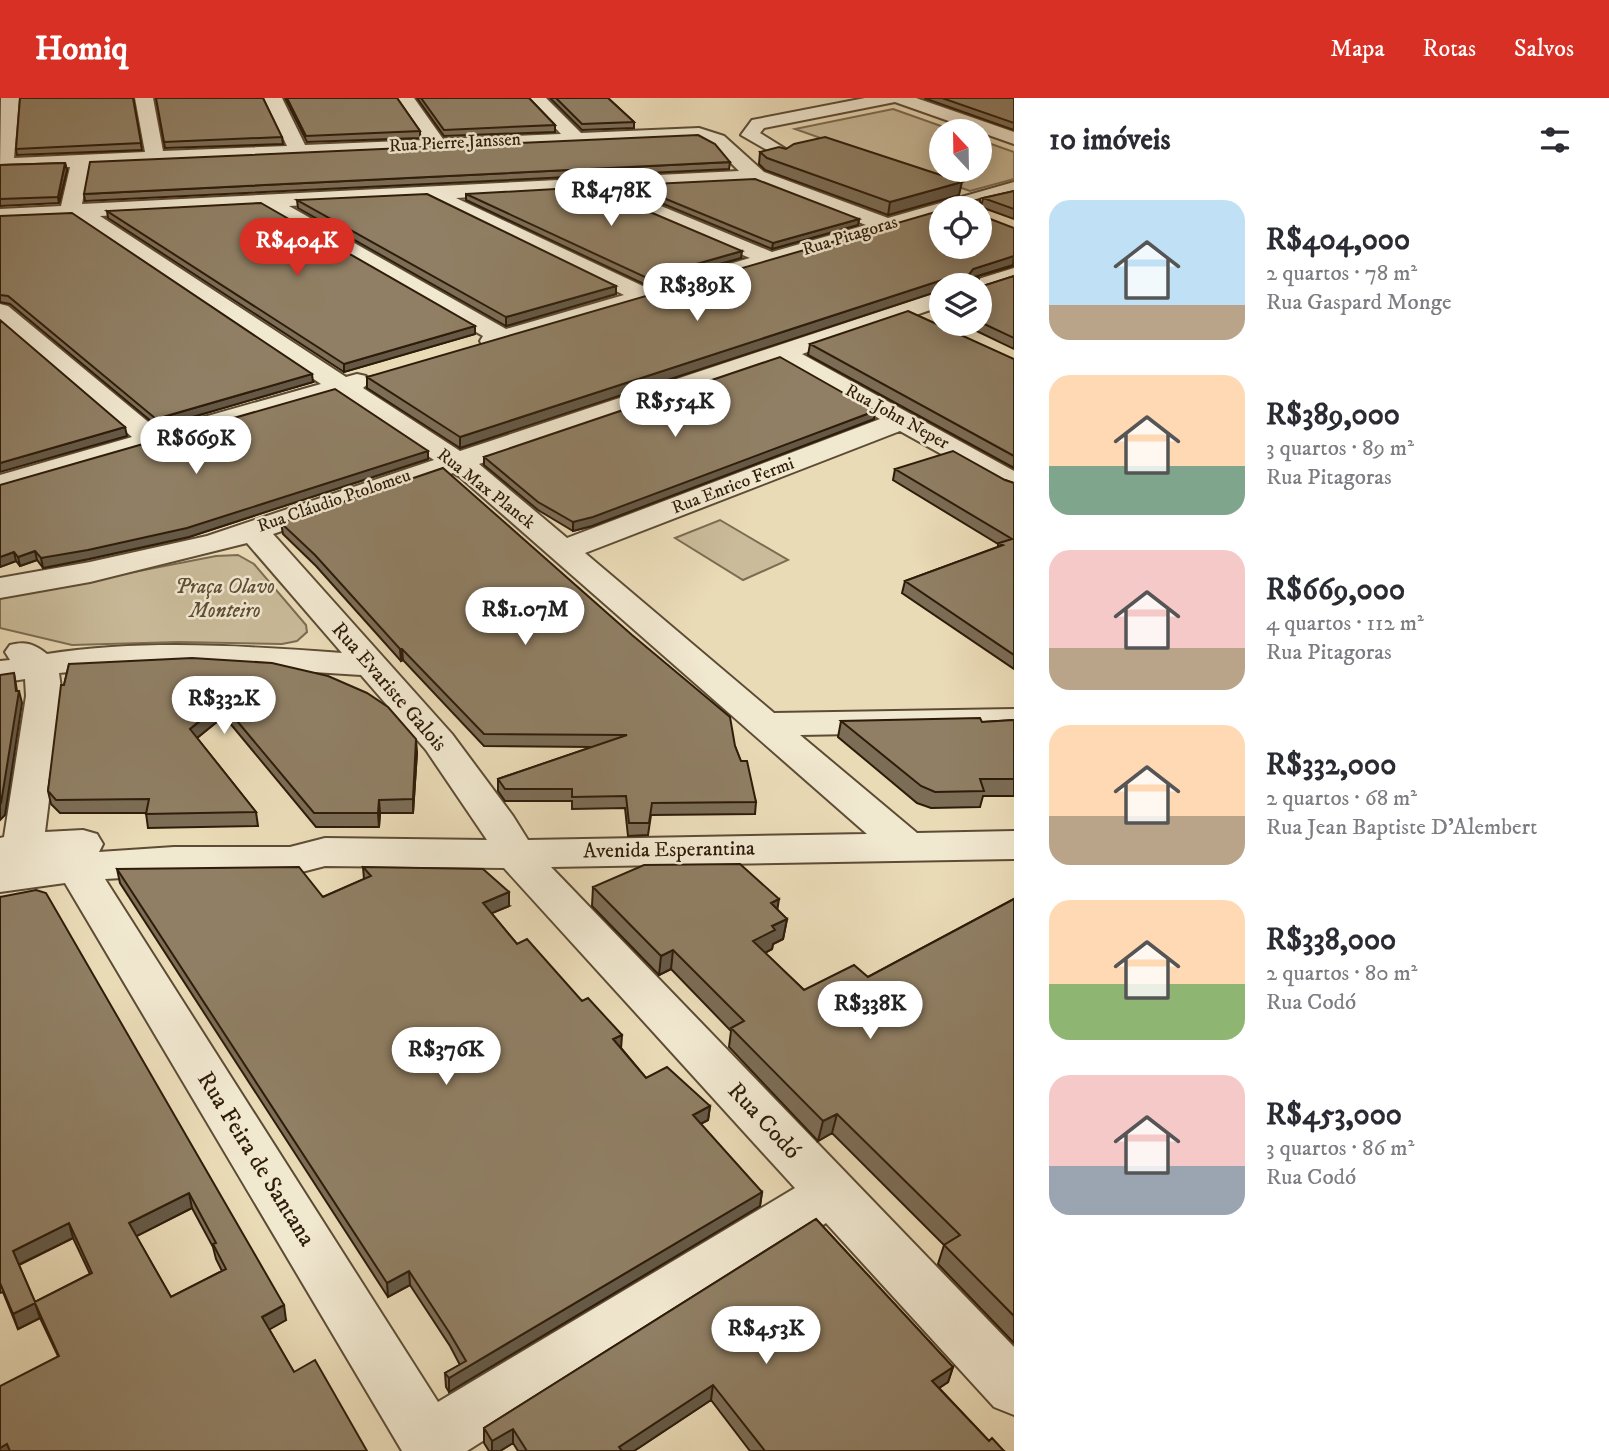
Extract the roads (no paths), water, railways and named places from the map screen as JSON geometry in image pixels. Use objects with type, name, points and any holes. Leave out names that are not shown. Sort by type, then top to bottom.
[{"type":"street","points":[[2,164],[10,98]]},
{"type":"street","points":[[144,98],[155,157]]},
{"type":"street","points":[[273,98],[298,150]]},
{"type":"street","points":[[405,98],[438,144]]},
{"type":"street","points":[[536,98],[575,137]]},
{"type":"street","points":[[783,153],[750,135],[758,124],[892,98]]},
{"type":"street","points":[[899,98],[1014,138]]},
{"type":"street","points":[[795,105],[821,112]]},
{"type":"street","name":"Rua Pierre Janssen","points":[[2,164],[685,133],[706,135],[722,141],[745,168],[757,176],[886,225]]},
{"type":"street","points":[[79,211],[71,206],[81,160]]},
{"type":"street","points":[[0,215],[757,176]]},
{"type":"street","points":[[592,184],[770,259]]},
{"type":"street","name":"Rua Pitagoras","points":[[990,196],[1014,188]]},
{"type":"street","points":[[430,193],[645,296]]},
{"type":"street","points":[[265,201],[504,338]]},
{"type":"street","name":"Rua Max Planck","points":[[79,211],[454,461],[767,724],[905,845]]},
{"type":"street","name":"Rua Pitagoras","points":[[466,349],[929,214]]},
{"type":"street","points":[[992,282],[1014,275]]},
{"type":"street","name":"Rua Cláudio Ptolomeu","points":[[0,588],[180,552],[929,302]]},
{"type":"street","points":[[907,309],[929,320]]},
{"type":"street","points":[[0,311],[151,439]]},
{"type":"street","name":"Rua John Neper","points":[[779,352],[1014,483]]},
{"type":"street","points":[[0,484],[379,375]]},
{"type":"street","name":"Rua Enrico Fermi","points":[[563,551],[903,420]]},
{"type":"street","name":"Rua Evariste Galois","points":[[252,529],[439,742],[499,825],[515,854]]},
{"type":"street","points":[[0,645],[20,651],[41,666],[44,696],[6,862]]},
{"type":"street","points":[[0,672],[96,658],[177,655],[371,665]]},
{"type":"street","points":[[767,724],[1014,720]]},
{"type":"street","name":"Avenida Esperantina","points":[[6,862],[293,841],[325,852]]},
{"type":"street","name":"Avenida Esperantina","points":[[6,862],[76,867],[174,861],[290,860],[325,852],[515,854],[1014,845]]},
{"type":"street","name":"Rua Codó","points":[[515,854],[1014,1388]]},
{"type":"street","name":"Rua Feira de Santana","points":[[76,867],[432,1446]]},
{"type":"street","points":[[432,1446],[831,1193]]},
{"type":"park label","name":"Praça Olavo Monteiro","points":[[225,599]]}]
